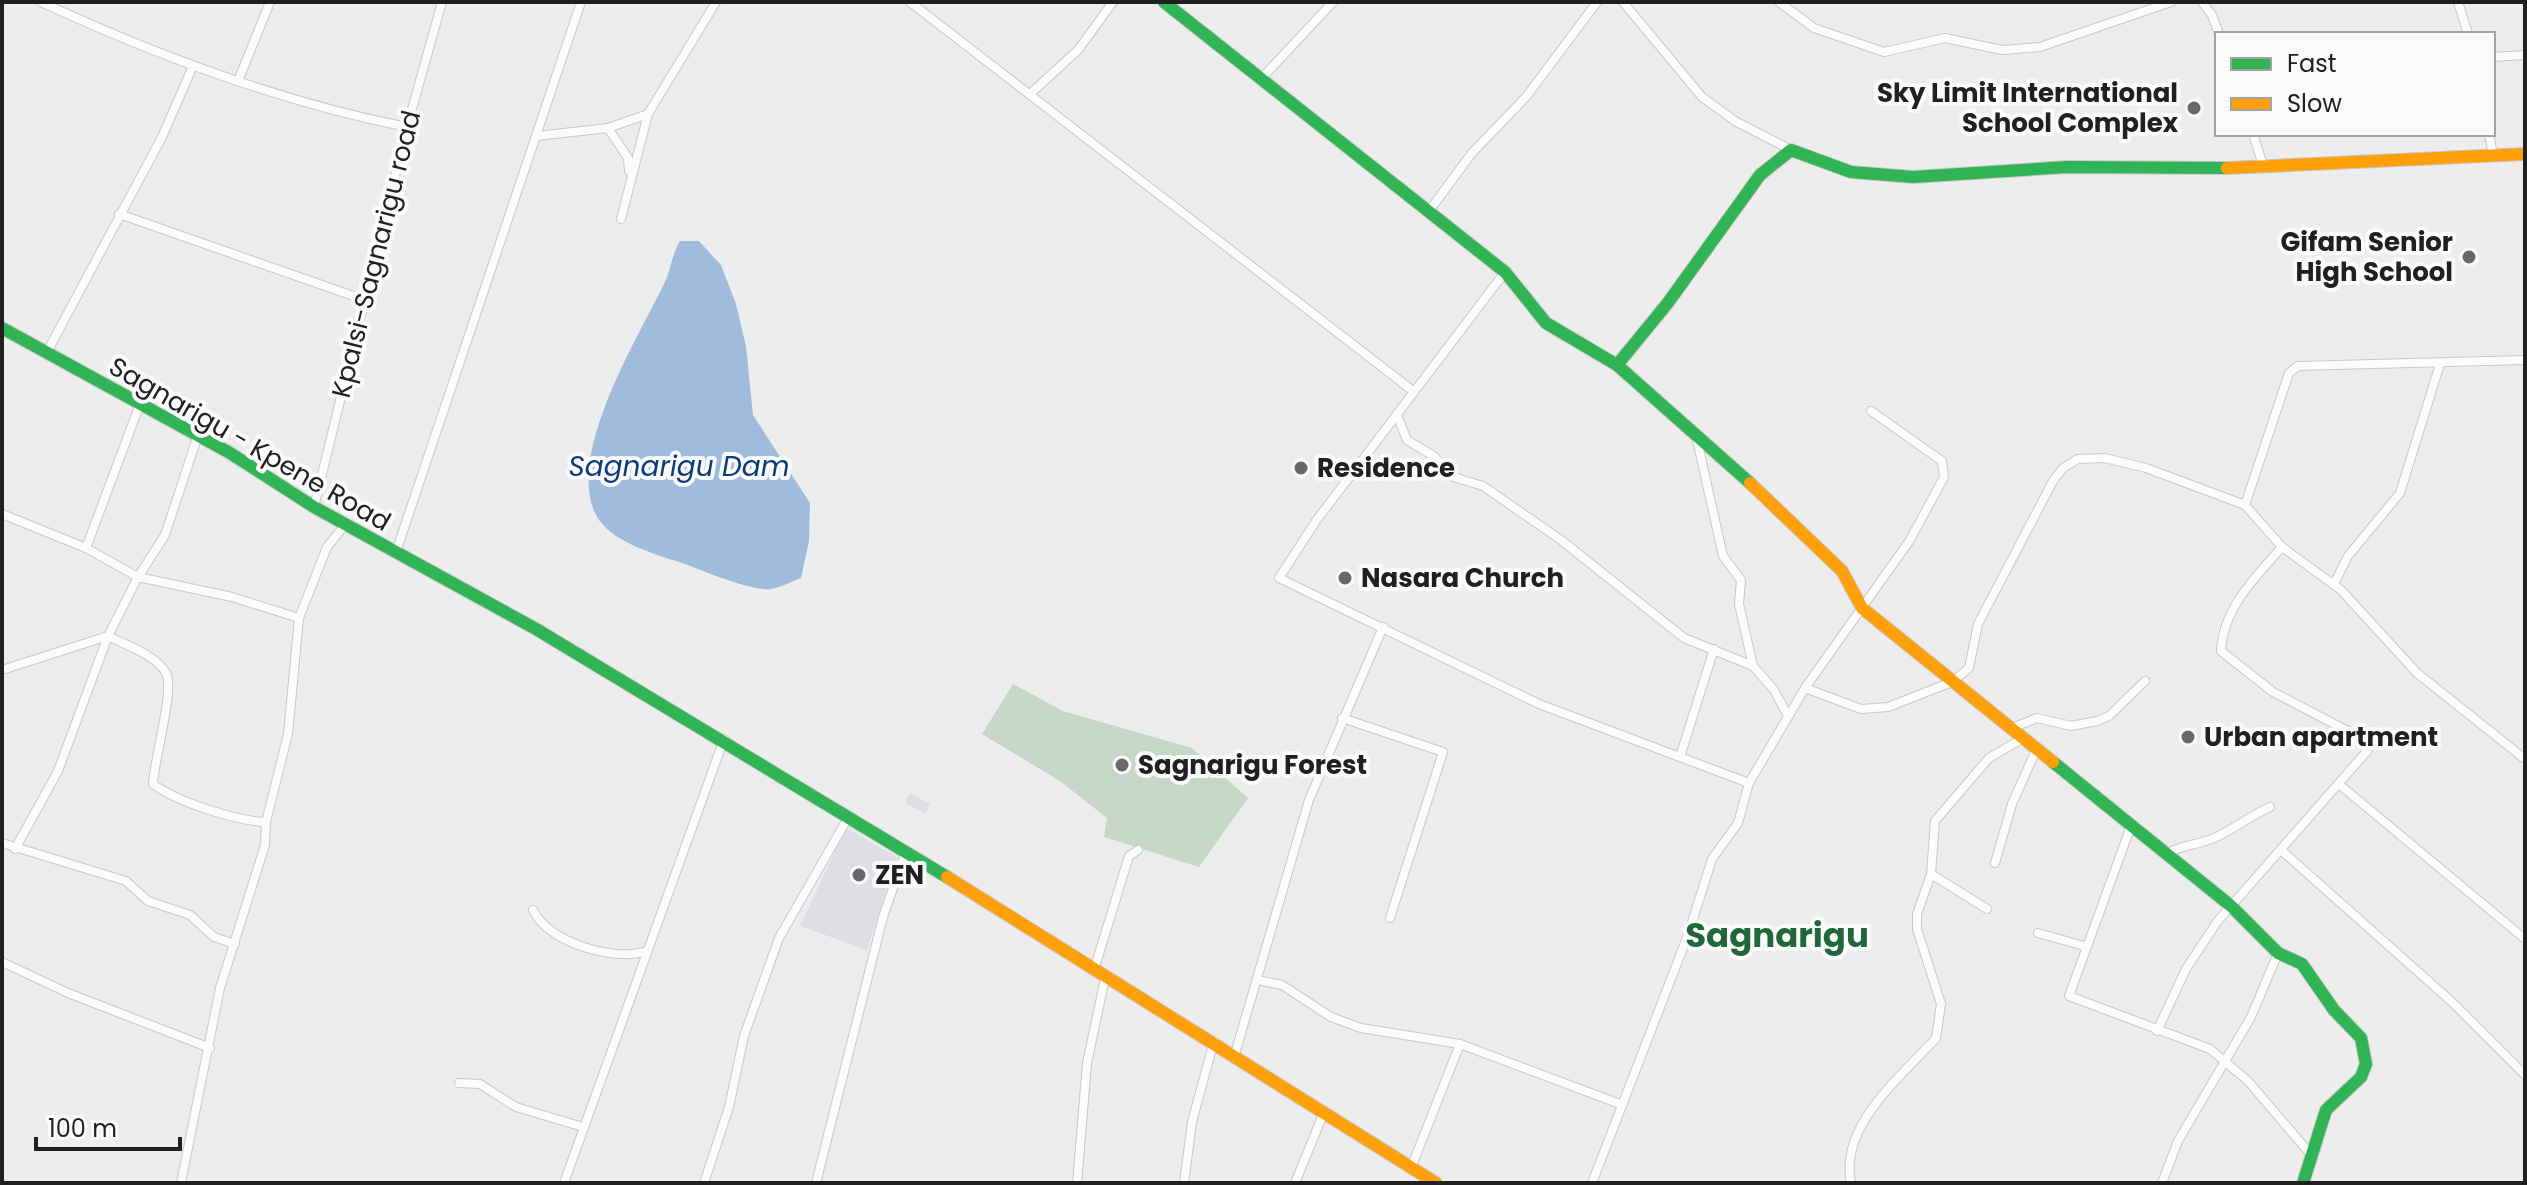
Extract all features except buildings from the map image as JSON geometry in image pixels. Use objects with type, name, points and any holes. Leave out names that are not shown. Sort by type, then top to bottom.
[{"type":"street","points":[[41,2],[193,66],[310,105],[407,127]]},
{"type":"street","points":[[238,81],[270,2]]},
{"type":"street","name":"Kpalsi-Sagnarigu road","points":[[314,507],[407,127],[442,2]]},
{"type":"street","points":[[396,552],[581,2]]},
{"type":"street","points":[[621,219],[648,114],[716,2]]},
{"type":"street","points":[[910,2],[1413,391]]},
{"type":"street","points":[[1030,94],[1078,50],[1113,2]]},
{"type":"street","points":[[1164,2],[1505,272],[1546,323],[1617,365],[1697,440],[1753,486],[1842,571],[1862,608],[2231,906],[2278,953],[2302,964],[2361,1038],[2366,1064],[2361,1077],[2326,1110],[2303,1183]]},
{"type":"street","points":[[1260,80],[1332,7],[1333,2]]},
{"type":"street","points":[[1429,211],[1472,153],[1526,97],[1597,2]]},
{"type":"street","points":[[1623,2],[1702,97],[1735,121],[1836,169],[1889,177],[2067,167],[2264,168],[2525,154]]},
{"type":"street","points":[[1779,2],[1814,28],[1884,52],[1945,38],[2002,50],[2040,47],[2171,2]]},
{"type":"street","points":[[2202,2],[2218,32]]},
{"type":"street","points":[[2458,2],[2467,32]]},
{"type":"street","points":[[2495,57],[2525,55]]},
{"type":"street","points":[[46,354],[162,137],[193,66]]},
{"type":"street","points":[[537,136],[608,128],[648,114]]},
{"type":"street","points":[[608,128],[628,158],[630,180]]},
{"type":"street","points":[[2254,136],[2264,168]]},
{"type":"street","points":[[2489,136],[2493,155]]},
{"type":"street","points":[[1617,365],[1667,304],[1760,175],[1791,150]]},
{"type":"street","points":[[119,214],[365,300]]},
{"type":"street","points":[[1505,272],[1316,521],[1279,578],[1539,704],[1749,783]]},
{"type":"street","name":"Sagnarigu - Kpene Road","points":[[2,328],[198,435],[345,525],[478,597],[724,739],[1101,970],[1436,1183]]},
{"type":"street","points":[[2245,505],[2291,370],[2298,366],[2525,360]]},
{"type":"street","points":[[2334,584],[2348,556],[2400,493],[2440,364]]},
{"type":"street","points":[[86,548],[140,404]]},
{"type":"street","points":[[1592,1183],[1620,1104],[1688,935],[1712,859],[1738,823],[1749,783],[1805,688],[1910,540],[1945,471],[1942,461],[1871,411]]},
{"type":"street","points":[[1397,415],[1407,440],[1435,457],[1450,476],[1483,486],[1561,540],[1684,638],[1753,666],[1774,690],[1788,716]]},
{"type":"street","points":[[15,849],[58,771],[108,636],[138,577],[165,535],[198,435]]},
{"type":"street","points":[[1697,440],[1723,556],[1741,580],[1739,604],[1753,666]]},
{"type":"street","points":[[1805,688],[1866,710],[1888,707],[1952,682],[1973,661],[1978,624],[2063,468],[2078,459],[2105,458],[2146,468],[2245,505],[2282,547],[2334,584],[2417,673],[2525,759]]},
{"type":"street","points":[[2,514],[86,548],[138,577],[232,597],[299,618]]},
{"type":"street","points":[[181,1183],[220,988],[265,845],[266,822],[288,734],[299,618],[327,547],[345,525]]},
{"type":"street","points":[[2157,1031],[2186,969],[2231,906],[2368,750],[2367,741],[2273,692],[2221,651],[2226,623],[2240,597],[2282,547]]},
{"type":"street","points":[[1235,1054],[1309,800],[1383,627]]},
{"type":"street","points":[[2,670],[108,636],[157,664],[166,672],[170,685],[154,761],[153,784],[176,797],[243,821],[266,822]]},
{"type":"street","points":[[1680,757],[1714,649]]},
{"type":"street","points":[[2012,728],[2037,718],[2071,726],[2097,721],[2109,716],[2145,681]]},
{"type":"street","points":[[1342,718],[1443,752],[1390,918]]},
{"type":"street","points":[[1851,1183],[1850,1167],[1863,1119],[1936,1038],[1941,1022],[1941,1004],[1917,929],[1917,914],[1931,874],[1935,821],[1989,758],[2025,737]]},
{"type":"street","points":[[564,1183],[724,739]]},
{"type":"street","points":[[1995,863],[2012,804],[2037,748]]},
{"type":"street","points":[[2340,785],[2525,939]]},
{"type":"street","points":[[2166,854],[2180,845],[2210,839],[2242,819],[2270,807]]},
{"type":"street","points":[[704,1183],[729,1107],[744,1036],[779,938],[849,816]]},
{"type":"street","points":[[2131,826],[2068,991],[2072,1000],[2210,1049],[2254,1087],[2312,1156]]},
{"type":"street","points":[[2,843],[126,881],[148,901],[190,915],[214,937],[235,944]]},
{"type":"street","points":[[1077,1183],[1087,1063],[1101,970],[1129,856],[1138,850]]},
{"type":"street","points":[[2281,850],[2452,1002],[2525,1075]]},
{"type":"street","points":[[816,1183],[883,917],[906,851]]},
{"type":"street","points":[[1931,874],[1987,909]]},
{"type":"street","points":[[533,910],[547,931],[569,941],[625,957],[647,951]]},
{"type":"street","points":[[2038,933],[2084,946]]},
{"type":"street","points":[[2162,1183],[2178,1141],[2227,1062],[2278,953]]},
{"type":"street","points":[[2,962],[68,993],[210,1048]]},
{"type":"street","points":[[1257,980],[1282,985],[1331,1017],[1361,1028],[1460,1044],[1620,1104]]},
{"type":"street","points":[[1184,1183],[1192,1122],[1214,1041]]},
{"type":"street","points":[[1411,1168],[1460,1044]]},
{"type":"street","points":[[459,1083],[480,1084],[516,1107],[583,1127]]},
{"type":"street","points":[[1295,1183],[1324,1112]]},
{"type":"shaded area","points":[[910,793],[930,804],[925,813],[905,803]]},
{"type":"shaded area","points":[[846,828],[897,857],[867,950],[800,926]]},
{"type":"green space","name":"Sagnarigu Forest","points":[[1013,684],[1063,711],[1192,748],[1248,798],[1199,867],[1104,837],[1107,818],[1060,781],[982,734]]},
{"type":"water","name":"Sagnarigu Dam","points":[[680,241],[699,241],[721,265],[736,304],[746,346],[753,415],[810,503],[809,541],[801,578],[776,588],[741,584],[627,542],[599,520],[590,496],[589,467],[607,402],[666,280]]},
{"type":"traffic: fast","points":[[1164,2],[1505,272],[1546,323],[1617,365],[1750,483]]},
{"type":"traffic: fast","points":[[1617,365],[1667,304],[1760,175],[1791,150],[1851,172],[1913,177],[2067,167],[2227,168]]},
{"type":"traffic: fast","points":[[2,328],[230,453],[314,507],[536,629],[947,877]]},
{"type":"traffic: fast","points":[[2053,762],[2231,906],[2278,953],[2302,964],[2334,1010],[2361,1038],[2366,1064],[2361,1077],[2326,1110],[2303,1183]]},
{"type":"traffic: slow","points":[[2227,168],[2525,154]]},
{"type":"traffic: slow","points":[[1750,483],[1842,571],[1862,608],[2053,762]]},
{"type":"traffic: slow","points":[[947,877],[1436,1183]]},
{"type":"place","name":"Sky Limit International School Complex","points":[[2194,108]]},
{"type":"place","name":"Gifam Senior High School","points":[[2469,257]]},
{"type":"place","name":"Residence","points":[[1301,468]]},
{"type":"place","name":"Nasara Church","points":[[1345,578]]},
{"type":"place","name":"Urban apartment","points":[[2188,737]]},
{"type":"place","name":"Sagnarigu Forest","points":[[1122,765]]},
{"type":"place","name":"ZEN","points":[[859,875]]},
{"type":"district","name":"Sagnarigu","points":[[1777,935]]}]
